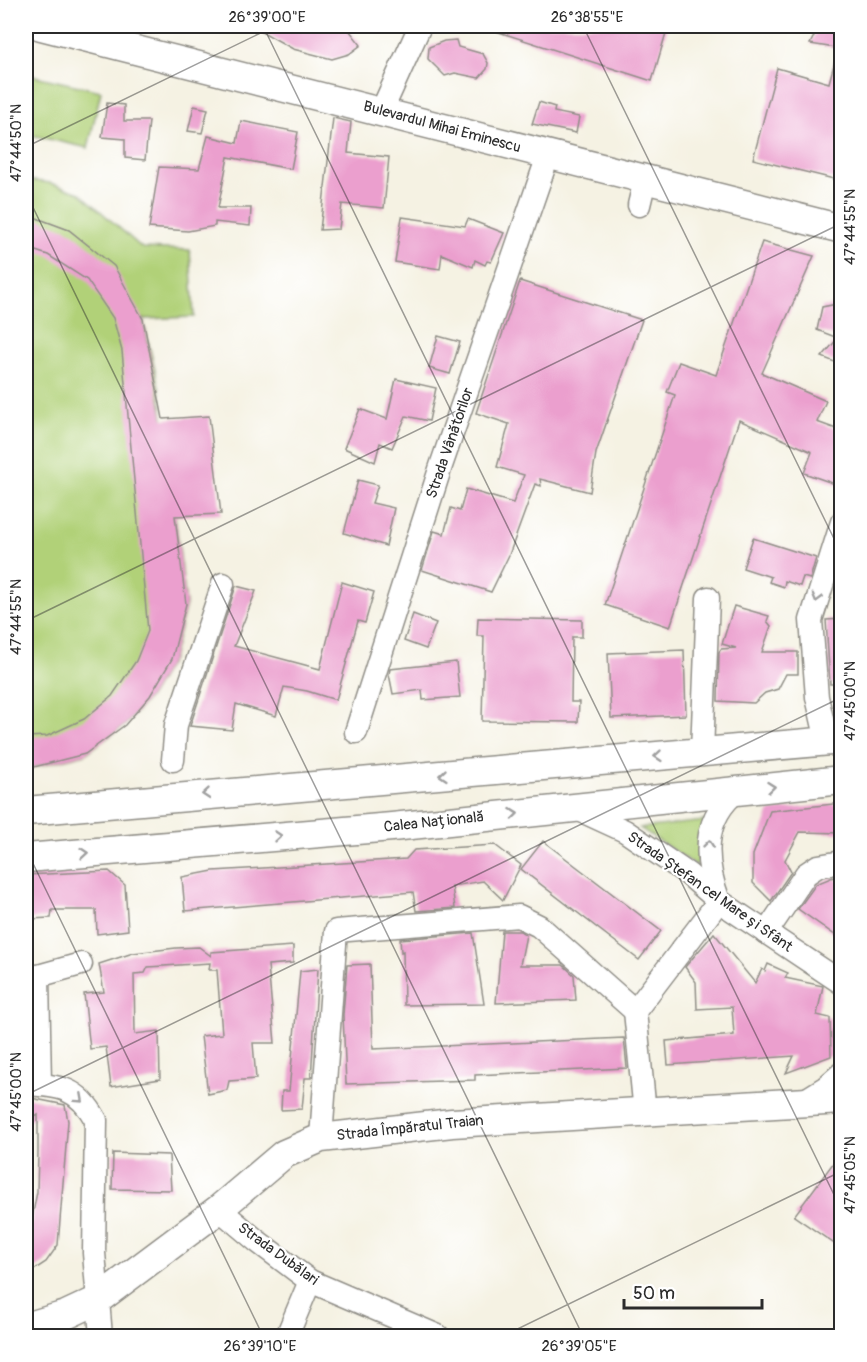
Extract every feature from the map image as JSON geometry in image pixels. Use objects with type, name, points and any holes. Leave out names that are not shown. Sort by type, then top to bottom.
[{"type":"main road","name":"Bulevardul Mihai Eminescu","points":[[41,26],[382,110],[548,156],[642,192],[842,229]]},
{"type":"main road","points":[[26,810],[834,740]]},
{"type":"main road","name":"Calea Națională","points":[[26,858],[392,827],[842,780]]},
{"type":"main road","name":"Strada Împăratul Traian","points":[[29,1328],[66,1316],[96,1300],[219,1209],[284,1154],[321,1138],[452,1123],[842,1100]]},
{"type":"street","points":[[382,110],[420,26]]},
{"type":"street","name":"Strada Vânătorilor","points":[[357,732],[441,466],[548,156]]},
{"type":"street","points":[[834,740],[817,697],[811,620],[842,522]]},
{"type":"street","points":[[172,760],[176,725],[223,584]]},
{"type":"street","points":[[702,752],[708,598]]},
{"type":"street","points":[[635,1011],[719,901],[708,872],[711,832],[721,807],[738,790]]},
{"type":"street","name":"Strada Ștefan cel Mare și Sfânt","points":[[575,808],[625,831],[688,874],[719,901],[842,983]]},
{"type":"street","points":[[766,933],[806,874],[818,866],[842,862]]},
{"type":"street","points":[[321,1138],[336,931],[519,916],[539,926],[635,1011],[645,1113]]},
{"type":"street","points":[[81,964],[32,976],[33,1084],[52,1085],[72,1092],[87,1105],[96,1120],[94,1253],[96,1300],[101,1336]]},
{"type":"street","points":[[802,1102],[826,1087],[842,1073]]},
{"type":"street","name":"Strada Dubălari","points":[[219,1209],[310,1281],[438,1336]]},
{"type":"street","points":[[288,1336],[310,1281]]},
{"type":"green space","points":[[26,74],[101,91],[88,148],[26,134]]},
{"type":"green space","points":[[26,180],[50,183],[80,193],[142,248],[190,250],[194,317],[143,319],[159,388],[186,604],[172,659],[150,696],[125,725],[85,754],[30,768],[26,767]]},
{"type":"green space","points":[[705,821],[697,866],[640,828]]},
{"type":"building","points":[[252,26],[346,26],[361,45],[349,54],[332,59],[293,49]]},
{"type":"building","points":[[489,26],[668,26],[652,81],[489,29]]},
{"type":"building","points":[[819,26],[842,26],[842,49],[810,44]]},
{"type":"building","points":[[456,40],[458,47],[483,54],[488,63],[487,69],[479,78],[455,73],[445,76],[428,59],[429,47],[444,41]]},
{"type":"building","points":[[837,53],[842,54],[842,181],[753,159],[777,68],[829,83]]},
{"type":"building","points":[[539,102],[555,107],[554,112],[579,117],[576,133],[532,124]]},
{"type":"building","points":[[107,103],[124,105],[124,121],[149,121],[145,160],[125,158],[125,139],[102,137]]},
{"type":"building","points":[[194,106],[208,109],[202,133],[188,131]]},
{"type":"building","points":[[333,118],[351,122],[348,153],[389,157],[384,208],[342,204],[339,229],[320,230]]},
{"type":"building","points":[[241,121],[298,132],[291,169],[228,157],[218,208],[251,208],[250,226],[215,222],[215,226],[188,231],[149,228],[159,167],[199,169],[208,136],[237,143]]},
{"type":"building","points":[[26,214],[69,230],[114,266],[143,319],[163,419],[209,416],[221,514],[175,516],[186,604],[172,659],[150,696],[125,725],[85,754],[26,769],[26,737],[47,736],[84,719],[112,696],[136,661],[148,631],[122,351],[113,318],[87,280],[48,255],[26,248]]},
{"type":"building","points":[[402,217],[465,226],[468,219],[504,233],[491,262],[487,261],[485,265],[475,260],[473,267],[442,254],[440,269],[395,262]]},
{"type":"building","points":[[762,242],[814,256],[762,373],[826,401],[817,422],[842,431],[842,475],[838,485],[804,473],[812,452],[739,420],[670,627],[605,605],[675,395],[667,392],[679,362],[716,375]]},
{"type":"building","points":[[520,281],[642,320],[596,453],[590,492],[540,479],[541,486],[535,484],[509,555],[491,592],[422,570],[434,531],[444,534],[451,508],[460,511],[466,489],[513,503],[524,475],[497,467],[509,424],[476,413]]},
{"type":"building","points":[[842,303],[842,365],[822,357],[838,338],[817,330],[822,307]]},
{"type":"building","points":[[438,336],[460,342],[450,374],[429,368]]},
{"type":"building","points":[[396,379],[436,388],[429,421],[406,416],[392,448],[380,443],[375,462],[344,448],[360,409],[387,419]]},
{"type":"building","points":[[358,480],[378,485],[372,503],[394,508],[386,546],[344,533]]},
{"type":"building","points":[[753,538],[816,558],[810,579],[803,577],[800,586],[785,581],[784,587],[769,582],[771,577],[743,568]]},
{"type":"building","points":[[342,582],[374,592],[365,623],[358,621],[336,700],[284,687],[276,716],[236,704],[232,730],[190,726],[236,586],[256,591],[234,646],[320,669]]},
{"type":"building","points":[[734,606],[769,616],[767,621],[771,626],[762,652],[798,652],[798,674],[786,674],[778,689],[765,693],[754,703],[718,701],[719,652],[721,649],[736,648],[722,644]]},
{"type":"building","points":[[413,614],[436,623],[426,649],[404,641]]},
{"type":"building","points":[[478,618],[582,620],[582,637],[572,637],[571,702],[579,702],[578,722],[482,721],[484,636],[477,636]]},
{"type":"building","points":[[842,619],[842,684],[830,684],[826,620]]},
{"type":"building","points":[[684,650],[686,715],[611,718],[608,653]]},
{"type":"building","points":[[456,662],[460,697],[423,700],[422,690],[393,694],[390,669]]},
{"type":"building","points":[[842,803],[842,833],[800,832],[785,860],[791,872],[771,901],[753,883],[753,855],[770,811]]},
{"type":"building","points":[[543,841],[661,931],[639,960],[521,869]]},
{"type":"building","points":[[495,845],[521,865],[503,900],[483,881],[452,886],[455,908],[416,911],[413,892],[185,911],[182,877],[213,871],[406,859],[414,850]]},
{"type":"building","points":[[109,871],[125,885],[128,930],[97,934],[96,910],[52,910],[51,918],[29,919],[26,912],[26,875]]},
{"type":"building","points":[[833,877],[842,884],[842,940],[798,909],[816,884]]},
{"type":"building","points":[[502,931],[520,931],[526,935],[520,965],[563,965],[574,975],[576,1000],[496,1003]]},
{"type":"building","points":[[473,933],[484,1004],[404,1005],[403,951],[401,952],[400,939]]},
{"type":"building","points":[[714,933],[755,983],[762,969],[765,971],[768,964],[788,973],[785,978],[823,986],[817,1015],[830,1018],[831,1056],[786,1073],[794,1056],[668,1065],[666,1041],[734,1035],[732,1007],[697,1009],[696,982],[685,967]]},
{"type":"building","points":[[293,946],[293,963],[268,965],[275,1043],[253,1043],[256,1079],[229,1081],[227,1090],[208,1094],[201,1036],[222,1034],[217,970],[209,970],[210,963],[148,967],[145,973],[134,974],[135,1034],[159,1031],[160,1079],[111,1087],[106,1047],[90,1049],[84,994],[104,992],[99,964],[133,953],[176,948],[199,947],[211,956],[211,952]]},
{"type":"building","points":[[370,964],[373,1049],[624,1038],[627,1068],[475,1075],[475,1080],[346,1084],[343,1015],[347,965]]},
{"type":"building","points":[[318,969],[311,1078],[305,1078],[302,1109],[281,1110],[282,1091],[289,1091],[300,971]]},
{"type":"building","points":[[26,1097],[65,1105],[68,1121],[58,1245],[46,1262],[26,1275],[26,1233],[31,1223],[37,1192],[38,1115],[26,1123]]},
{"type":"building","points":[[842,1151],[842,1249],[794,1216]]},
{"type":"building","points":[[113,1153],[169,1155],[171,1190],[112,1189]]}]
